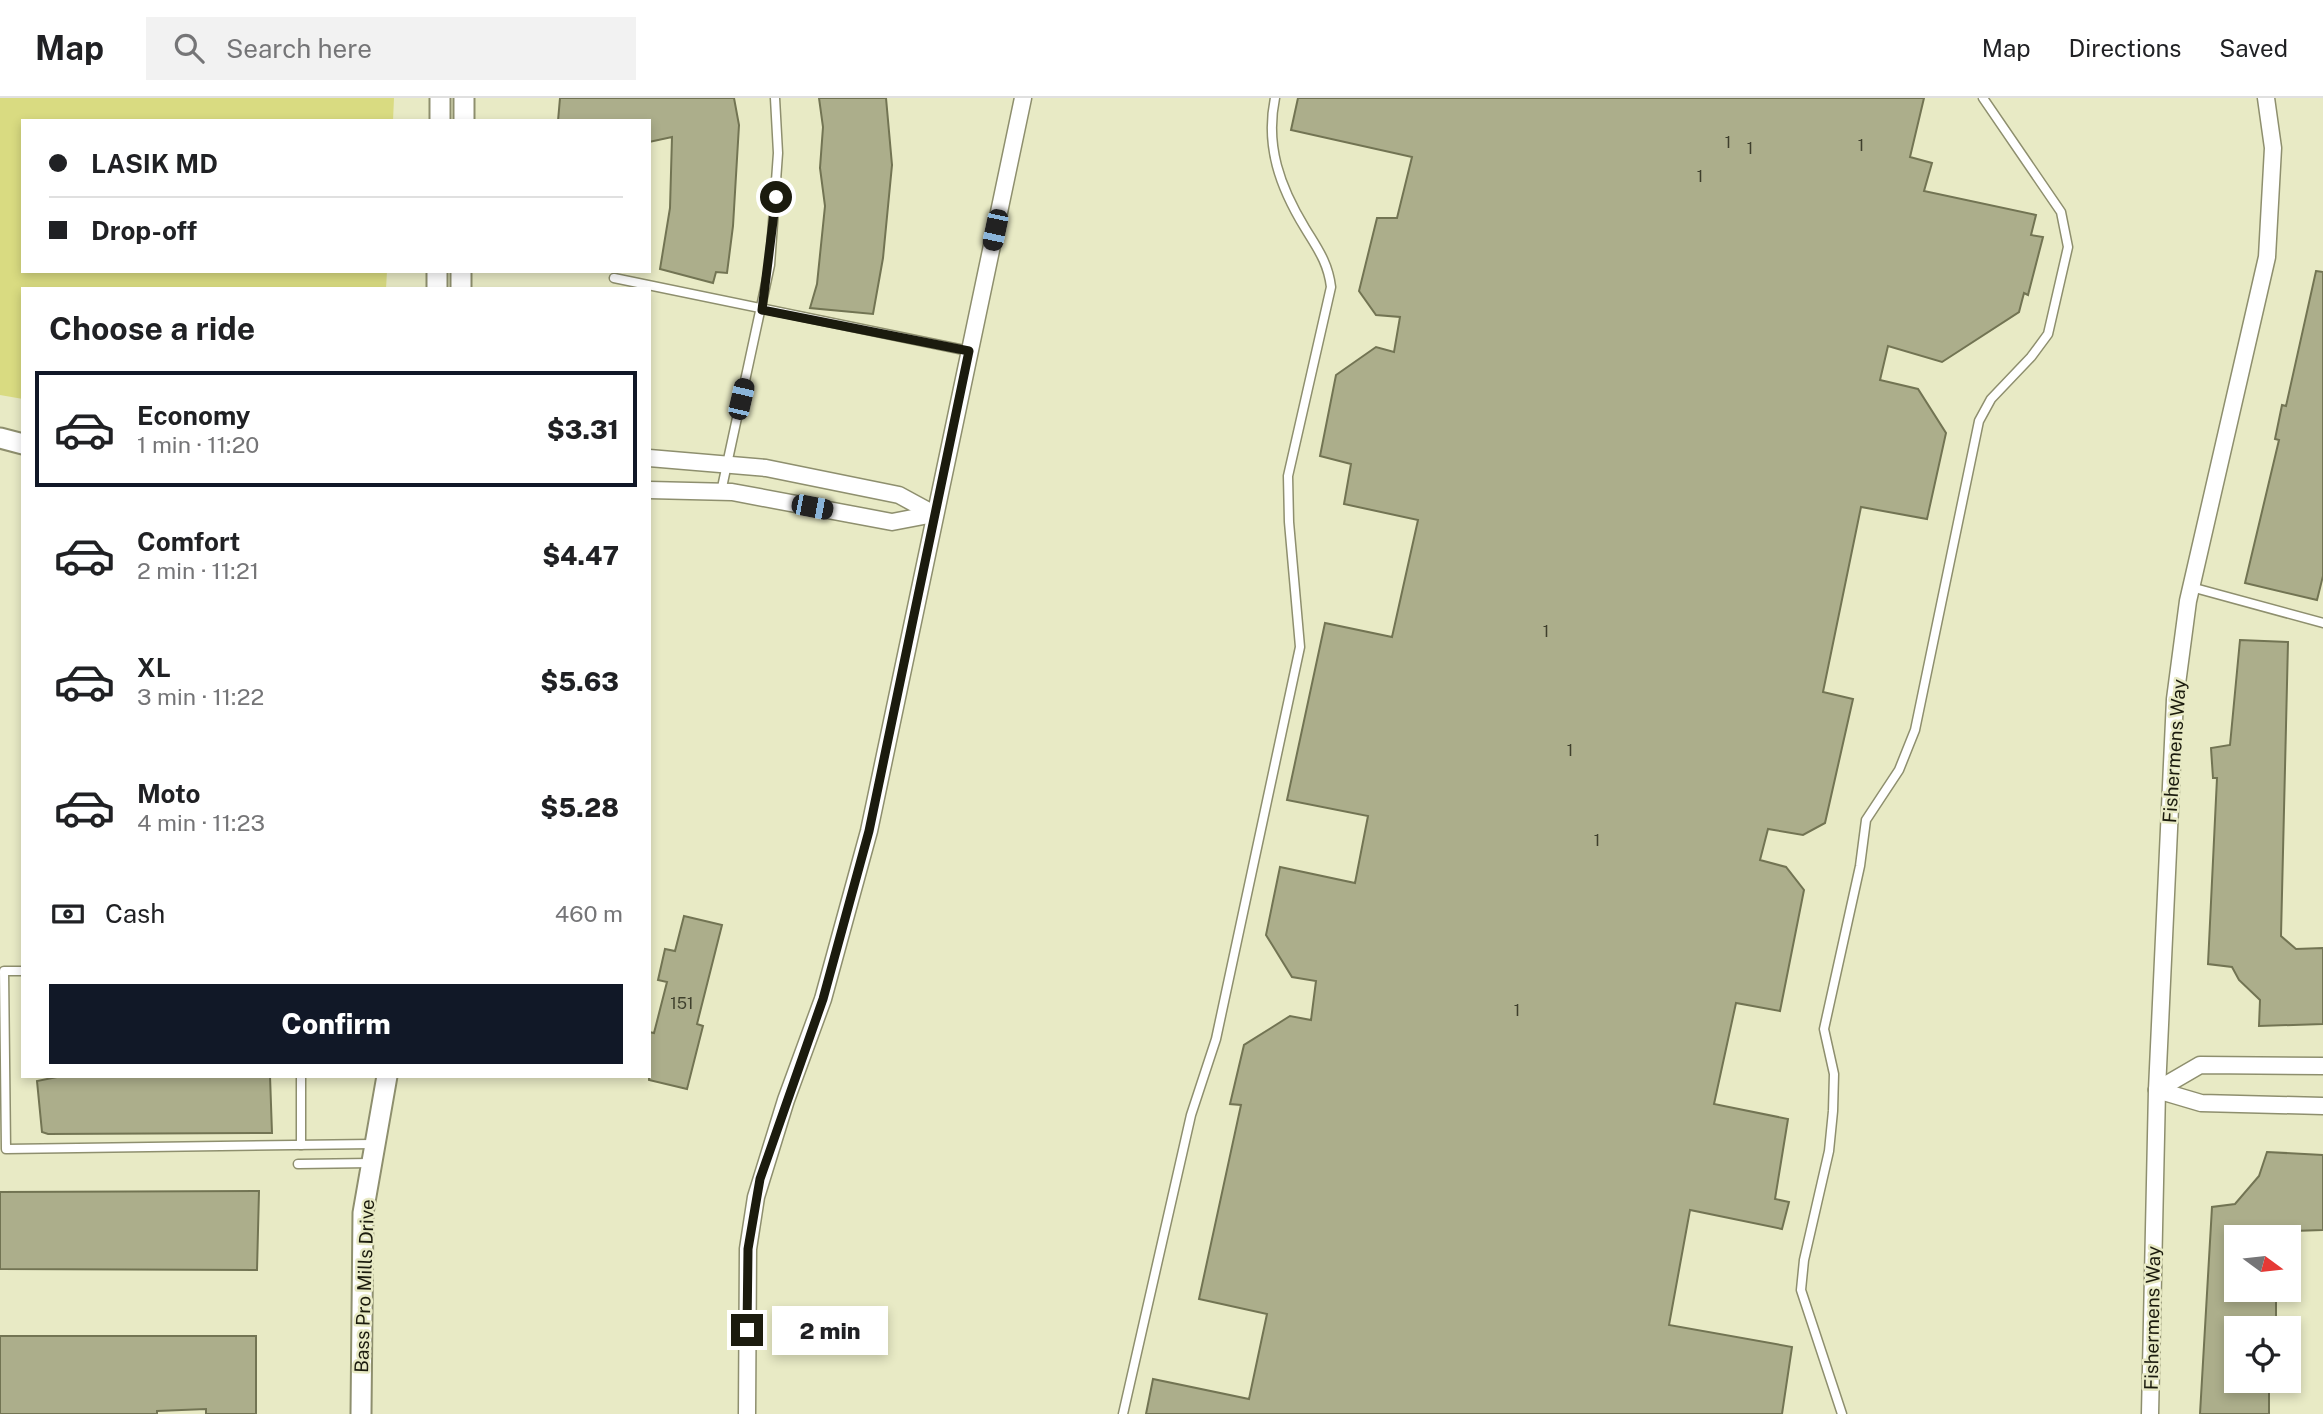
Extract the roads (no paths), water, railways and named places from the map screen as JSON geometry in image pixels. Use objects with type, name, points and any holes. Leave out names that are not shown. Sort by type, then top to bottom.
[{"type":"street","points":[[440,98],[440,119]]},
{"type":"street","points":[[464,98],[464,119]]},
{"type":"street","points":[[747,1414],[748,1249],[756,1197],[786,1100],[823,999],[869,831],[1023,98]]},
{"type":"street","name":"Fishermens Way","points":[[2150,1414],[2157,1090],[2175,699],[2191,587],[2267,257],[2273,148],[2266,98]]},
{"type":"street","points":[[0,438],[21,443]]},
{"type":"street","points":[[651,458],[766,468],[899,495],[934,514]]},
{"type":"street","points":[[651,490],[721,492],[892,522],[934,514]]},
{"type":"street","points":[[2157,1090],[2200,1065],[2323,1066]]},
{"type":"street","name":"Bass Pro Mills Drive","points":[[361,1414],[363,1225],[387,1078]]},
{"type":"street","points":[[2157,1090],[2201,1103],[2323,1106]]},
{"type":"lane","points":[[721,492],[762,310],[776,218],[778,153],[775,98]]},
{"type":"lane","points":[[1123,1414],[1191,1115],[1216,1039],[1300,647],[1289,522],[1289,476],[1331,287],[1326,263],[1289,201],[1273,159],[1271,133],[1275,98]]},
{"type":"lane","points":[[1842,1414],[1801,1290],[1804,1260],[1829,1151],[1833,1111],[1834,1074],[1824,1029],[1860,866],[1866,820],[1899,769],[1914,730],[1979,421],[1991,399],[2024,366],[2048,334],[2068,247],[2061,212],[1983,98]]},
{"type":"lane","points":[[614,278],[969,351]]},
{"type":"lane","points":[[2191,587],[2323,623]]},
{"type":"lane","points":[[21,971],[4,971],[6,1149],[301,1144],[374,1153]]},
{"type":"lane","points":[[301,1078],[301,1144]]},
{"type":"lane","points":[[298,1164],[374,1153]]}]
